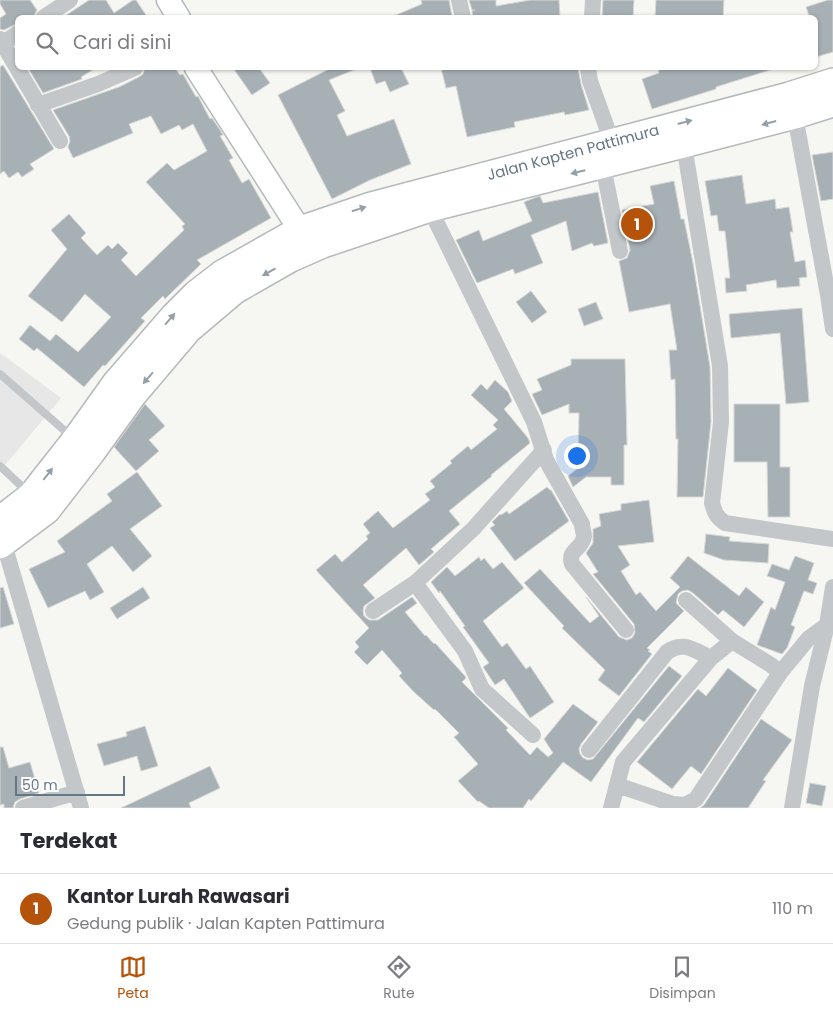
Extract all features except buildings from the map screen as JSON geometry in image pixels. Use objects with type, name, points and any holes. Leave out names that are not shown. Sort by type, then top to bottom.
[{"type":"main road","points":[[154,0],[162,15]]},
{"type":"main road","points":[[168,0],[177,15]]},
{"type":"main road","points":[[197,70],[312,237]]},
{"type":"main road","points":[[212,70],[312,237]]},
{"type":"main road","name":"Jalan Kapten Pattimura","points":[[312,237],[372,205],[788,95],[833,81]]},
{"type":"main road","name":"Jalan Kapten Pattimura","points":[[312,237],[603,166],[795,116],[833,104]]},
{"type":"main road","points":[[2,545],[39,503],[83,446],[115,383],[196,292],[222,273],[312,237]]},
{"type":"main road","points":[[0,519],[39,503]]},
{"type":"street","points":[[48,15],[70,0]]},
{"type":"street","points":[[459,0],[462,15]]},
{"type":"street","points":[[592,15],[593,0]]},
{"type":"street","points":[[15,35],[1,42],[15,66]]},
{"type":"street","points":[[17,70],[60,141]]},
{"type":"street","points":[[38,105],[98,84],[130,70]]},
{"type":"street","points":[[588,70],[590,81],[612,142]]},
{"type":"street","points":[[795,116],[833,329]]},
{"type":"street","points":[[684,145],[720,366],[721,422],[712,503],[714,512],[717,518],[725,523],[833,538]]},
{"type":"street","points":[[603,166],[620,251]]},
{"type":"street","points":[[430,209],[534,422],[546,460],[582,524],[584,536],[582,544],[571,553],[570,559],[572,564],[626,630]]},
{"type":"street","points":[[373,611],[415,583],[473,529],[544,450]]},
{"type":"street","points":[[2,545],[81,808]]},
{"type":"street","points":[[415,583],[465,651],[486,694],[533,735]]},
{"type":"street","points":[[792,808],[812,686],[832,605],[833,587]]},
{"type":"street","points":[[686,600],[732,641],[771,665],[780,673]]},
{"type":"street","points":[[617,785],[673,804],[685,805],[696,799],[780,673],[808,638],[827,625]]},
{"type":"street","points":[[610,808],[623,762],[711,658],[732,641]]},
{"type":"street","points":[[589,750],[667,652],[674,647],[682,645],[711,658]]},
{"type":"street","points":[[22,808],[77,792]]},
{"type":"lane","points":[[0,374],[83,446]]},
{"type":"lane","points":[[0,466],[39,503]]},
{"type":"shaded area","points":[[0,353],[61,398],[0,471]]},
{"type":"place","name":"Kantor Lurah Rawasari","points":[[637,224]]}]
